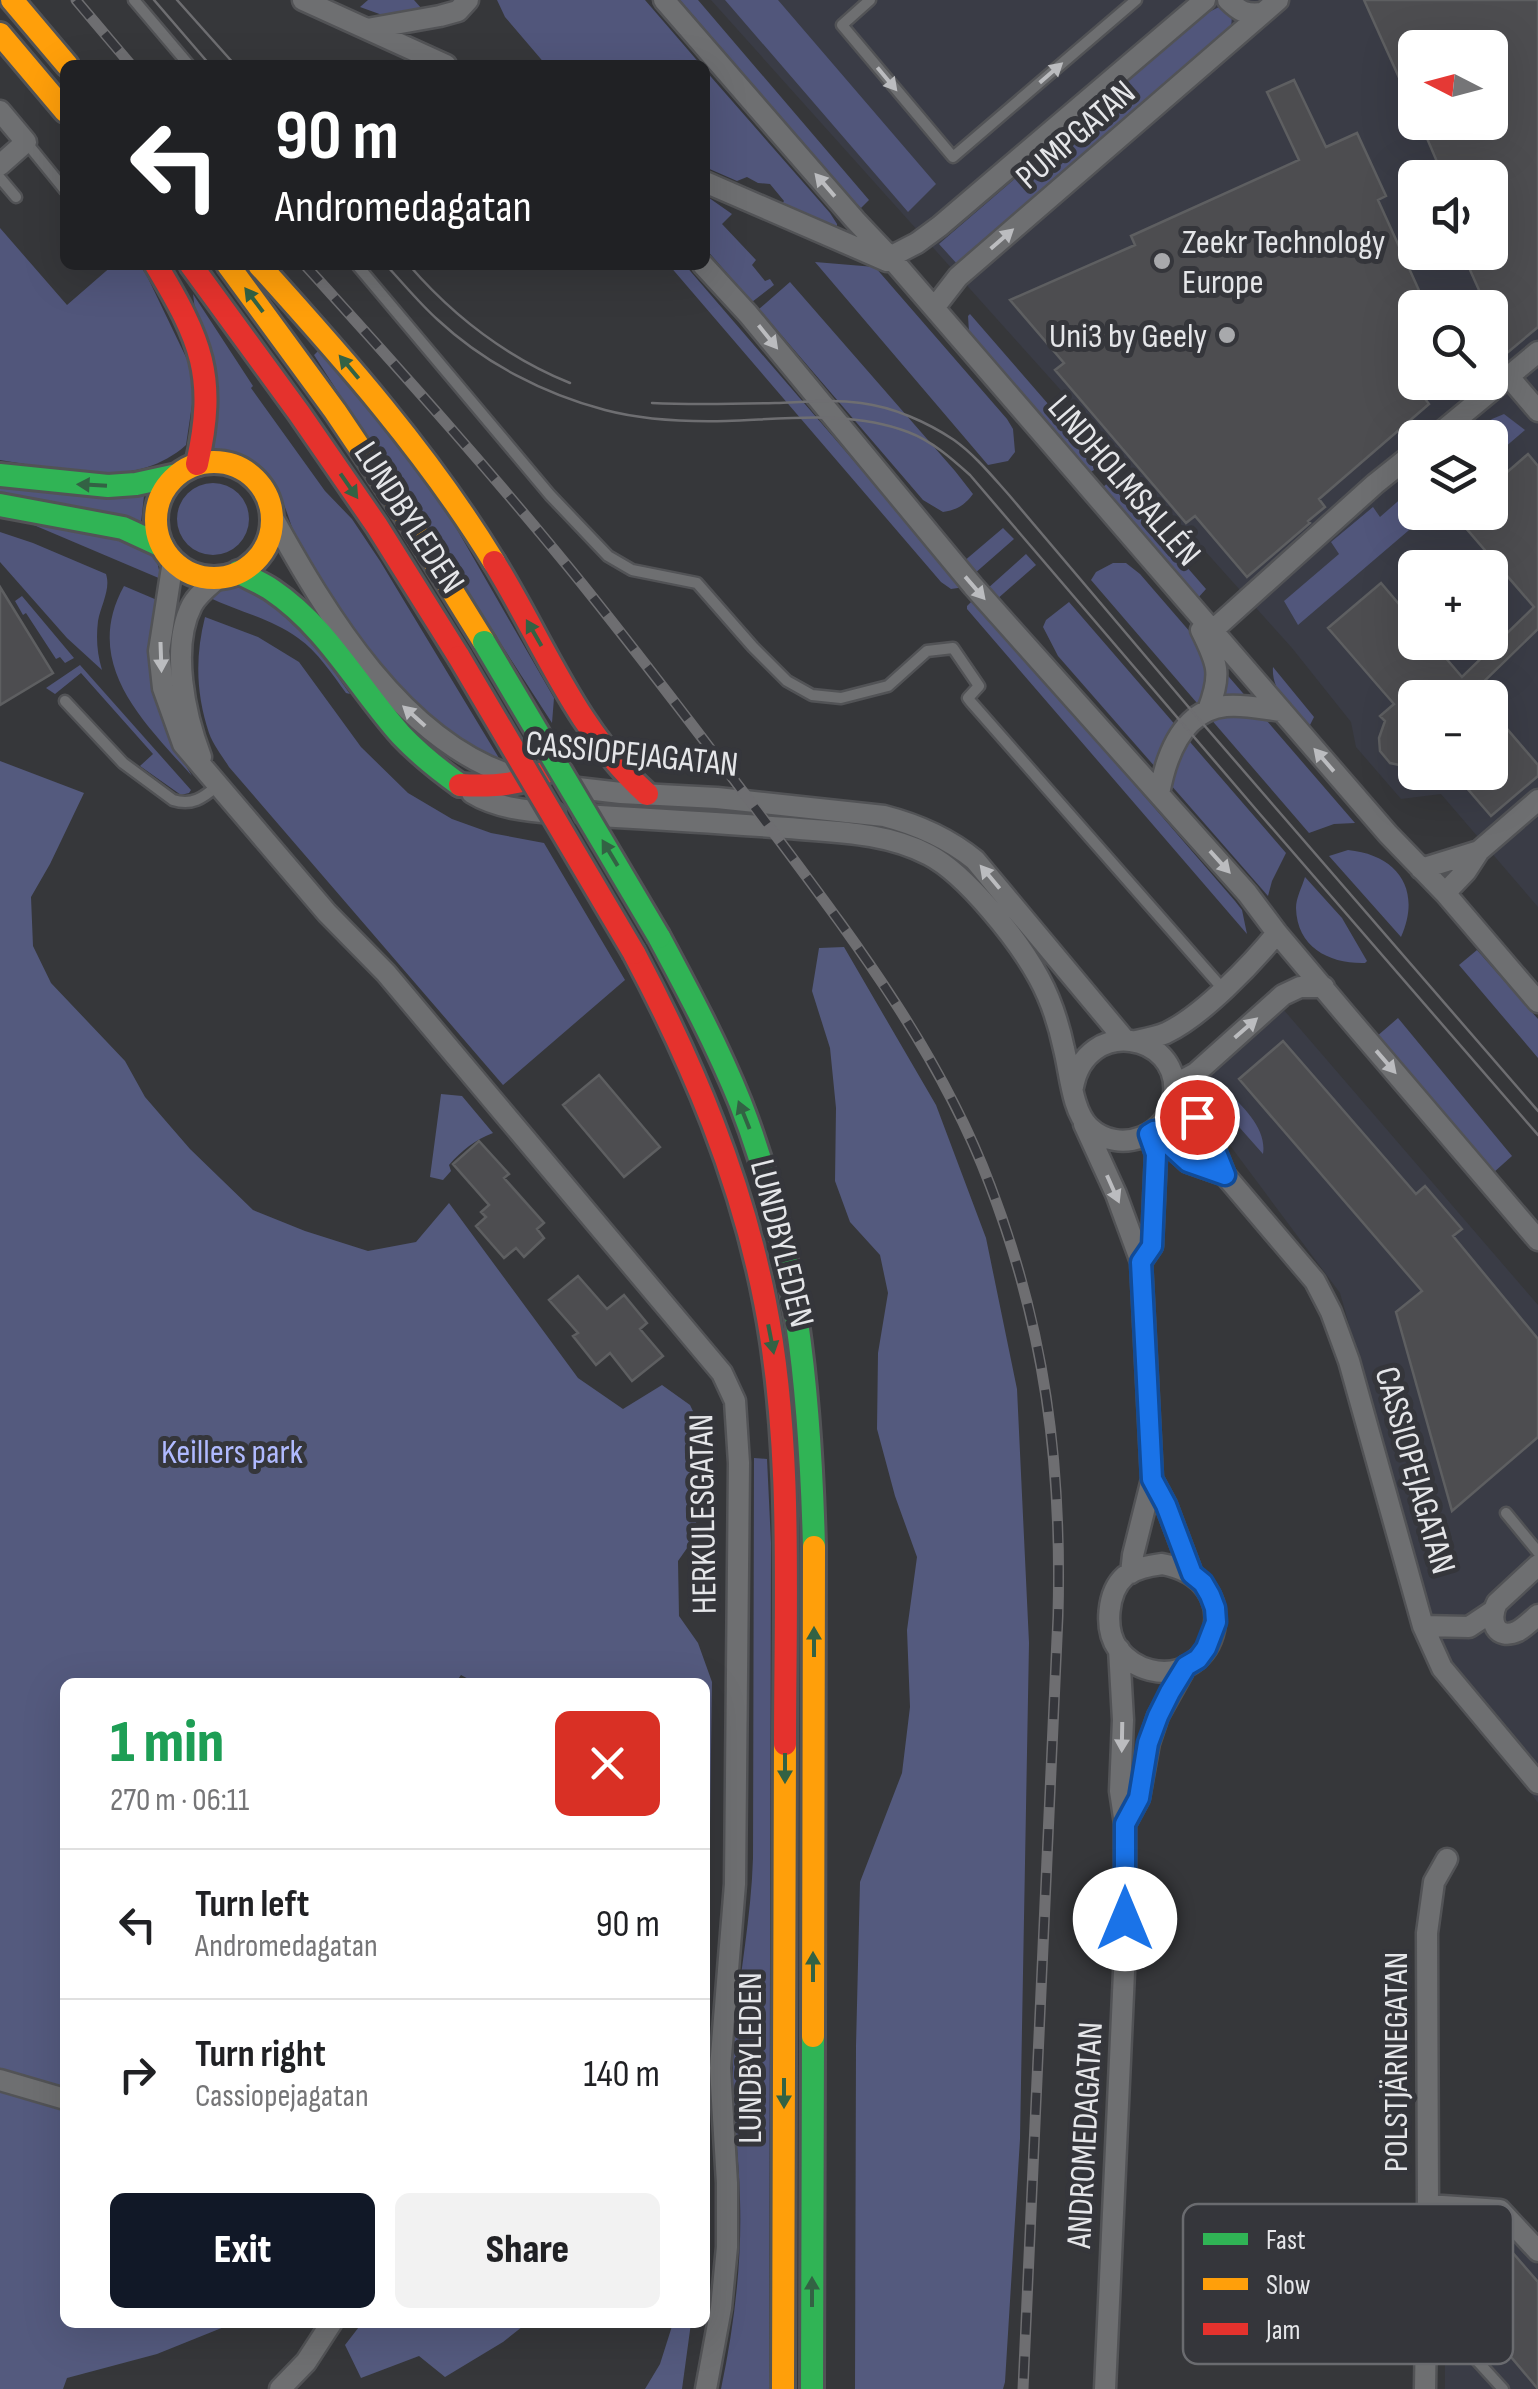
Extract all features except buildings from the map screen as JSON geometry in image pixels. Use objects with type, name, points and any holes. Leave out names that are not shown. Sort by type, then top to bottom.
[{"type":"main road","points":[[12,0],[63,60]]},
{"type":"main road","points":[[0,34],[60,105]]},
{"type":"main road","points":[[31,70],[60,114]]},
{"type":"main road","points":[[159,270],[198,341],[208,392],[208,415],[187,470],[166,487],[159,500],[157,531],[168,553]]},
{"type":"main road","name":"LUNDBYLEDEN","points":[[194,270],[366,510],[459,657],[634,952],[697,1078],[748,1228],[774,1357],[782,1460],[783,2389]]},
{"type":"main road","name":"LUNDBYLEDEN","points":[[232,270],[335,411],[409,521],[660,937],[694,1002],[749,1128],[785,1256],[802,1352],[814,1564],[812,2389]]},
{"type":"main road","points":[[264,270],[414,447],[476,533],[580,719],[612,762],[648,794]]},
{"type":"main road","points":[[0,505],[123,528],[168,553],[186,571],[202,576],[228,575],[257,558],[269,538],[272,516],[255,479],[238,467],[218,462],[136,484],[108,486],[2,474]]},
{"type":"main road","name":"CASSIOPEJAGATAN","points":[[228,575],[260,580],[285,599],[320,634],[409,745],[460,785]]},
{"type":"main road","points":[[460,785],[501,786],[546,773],[574,746],[580,719]]},
{"type":"street","points":[[303,0],[435,60]]},
{"type":"street","points":[[367,30],[440,16],[458,10],[468,0]]},
{"type":"street","name":"LINDHOLMSALLÉN","points":[[664,0],[1538,1002]]},
{"type":"street","name":"PUMPGATAN","points":[[893,261],[940,226],[1205,0]]},
{"type":"street","name":"PUMPGATAN","points":[[1228,0],[1240,12],[1251,14],[1271,7]]},
{"type":"street","name":"PUMPGATAN","points":[[934,308],[958,277],[1271,7]]},
{"type":"street","points":[[0,111],[26,142],[0,165]]},
{"type":"street","points":[[710,184],[893,261]]},
{"type":"street","points":[[707,270],[748,314],[974,586],[1248,893],[1277,933],[1538,1240]]},
{"type":"street","points":[[1456,420],[1538,352]]},
{"type":"street","points":[[1509,377],[1538,411]]},
{"type":"street","points":[[1212,631],[1398,466]]},
{"type":"street","name":"CASSIOPEJAGATAN","points":[[272,516],[334,619],[404,708],[446,744],[495,771],[590,790],[717,798],[884,816],[946,839],[976,860],[1130,1040],[1160,1054],[1170,1068],[1174,1089],[1208,1133],[1225,1175],[1315,1281],[1332,1312],[1349,1361],[1423,1626],[1442,1668],[1538,1783]]},
{"type":"street","name":"HERKULESGATAN","points":[[168,553],[159,651],[163,688],[182,744],[327,913],[386,972],[454,1052],[722,1373],[735,1401],[739,1463],[735,1884],[720,2068],[728,2248],[722,2308],[706,2389]]},
{"type":"street","name":"HERKULESGATAN","points":[[211,777],[194,739],[185,702],[182,644],[193,602],[228,575]]},
{"type":"street","points":[[1159,794],[1172,746],[1208,710],[1217,687],[1216,659],[1184,598]]},
{"type":"street","points":[[1208,710],[1234,706],[1282,711]]},
{"type":"street","name":"CASSIOPEJAGATAN","points":[[460,785],[482,799],[511,808],[858,834],[908,846],[930,856],[950,869],[1032,964],[1058,1024],[1074,1087]]},
{"type":"street","points":[[1445,893],[1479,852],[1538,800]]},
{"type":"street","points":[[1422,869],[1479,852]]},
{"type":"street","points":[[1277,933],[1254,961],[1186,1022],[1163,1034],[1112,1041],[1089,1054],[1081,1064],[1074,1087],[1076,1108],[1082,1118],[1098,1134],[1110,1139],[1137,1140],[1152,1133],[1167,1118],[1174,1089],[1283,996],[1300,986],[1324,987]]},
{"type":"street","name":"ANDROMEDAGATAN","points":[[1082,1118],[1141,1262],[1152,1479],[1131,1573],[1122,1578],[1116,1589],[1109,1614],[1118,1650],[1123,1720],[1120,1792],[1125,1824],[1125,1950],[1105,2389]]},
{"type":"street","name":"CASSIOPEJAGATAN","points":[[1152,1133],[1188,1162],[1225,1175]]},
{"type":"street","name":"ANDROMEDAGATAN","points":[[1141,1262],[1152,1246],[1156,1154],[1152,1133]]},
{"type":"street","name":"ANDROMEDAGATAN","points":[[1125,1824],[1139,1798],[1148,1743],[1158,1716],[1186,1666],[1206,1648],[1216,1622],[1210,1595],[1192,1574],[1152,1479]]},
{"type":"street","points":[[1131,1573],[1162,1564],[1192,1574]]},
{"type":"street","points":[[1536,1564],[1497,1603],[1492,1621],[1503,1632],[1514,1633],[1538,1615]]},
{"type":"street","points":[[1423,1626],[1469,1627],[1493,1611]]},
{"type":"street","points":[[1118,1650],[1145,1669],[1158,1672],[1186,1666]]},
{"type":"street","name":"POLSTJÄRNEGATAN","points":[[1428,2204],[1427,1932],[1434,1882],[1447,1859]]},
{"type":"street","points":[[0,2080],[60,2098]]},
{"type":"street","points":[[1513,2224],[1538,2251]]},
{"type":"street","points":[[280,2389],[306,2362],[328,2328]]},
{"type":"street","name":"POLSTJÄRNEGATAN","points":[[1425,2364],[1426,2389]]},
{"type":"lane","points":[[134,0],[185,60]]},
{"type":"lane","points":[[870,0],[842,24],[953,157],[1136,0]]},
{"type":"lane","points":[[26,142],[60,184]]},
{"type":"lane","points":[[0,178],[16,196]]},
{"type":"lane","points":[[361,270],[550,495],[608,556],[632,570],[698,583],[787,681],[812,696],[841,698],[888,686],[927,651],[953,648],[979,686],[968,698],[971,702],[1223,990]]},
{"type":"lane","points":[[65,701],[123,764],[174,800],[198,800],[211,777]]},
{"type":"lane","points":[[1506,1513],[1536,1564]]},
{"type":"lane","points":[[1480,2364],[1503,2389]]},
{"type":"shaded area","points":[[368,0],[414,0],[422,9],[385,16],[360,7]]},
{"type":"shaded area","points":[[497,0],[645,0],[697,60],[542,60],[505,17]]},
{"type":"shaded area","points":[[680,0],[698,0],[869,200],[861,208],[848,195]]},
{"type":"shaded area","points":[[711,0],[1538,0],[1538,907],[1441,794],[1401,799],[1356,747],[1351,722],[1292,648]]},
{"type":"shaded area","points":[[725,0],[778,0],[936,184],[908,212]]},
{"type":"shaded area","points":[[1219,7],[1232,15],[1231,29],[958,265],[939,244],[1207,13]]},
{"type":"shaded area","points":[[710,76],[830,213],[837,229],[814,239],[782,204],[784,201],[770,184],[747,177],[737,181],[710,169]]},
{"type":"shaded area","points":[[710,199],[732,214],[722,224],[756,260],[752,265],[765,281],[770,279],[774,285],[752,302],[710,254]]},
{"type":"shaded area","points":[[0,228],[67,305],[107,270],[143,270],[196,378],[186,445],[166,459],[121,472],[72,471],[0,460]]},
{"type":"shaded area","points":[[815,262],[875,267],[1007,419],[1013,429],[1015,452],[1008,461],[988,465]]},
{"type":"shaded area","points":[[673,270],[689,270],[960,584],[951,589]]},
{"type":"shaded area","points":[[790,282],[973,494],[963,504],[943,512],[923,500],[759,309]]},
{"type":"shaded area","points":[[193,294],[251,388],[380,561],[502,763],[473,750],[444,730],[388,676],[320,584],[299,547],[281,497],[265,472],[245,457],[212,448]]},
{"type":"shaded area","points":[[970,314],[1095,458],[1094,470],[1089,473],[969,332]]},
{"type":"shaded area","points":[[321,348],[443,505],[554,698],[552,723],[314,355]]},
{"type":"shaded area","points":[[1504,414],[1525,430],[1508,445],[1508,420],[1492,419]]},
{"type":"shaded area","points":[[1111,480],[1206,589],[1197,599],[1102,488]]},
{"type":"shaded area","points":[[213,483],[227,485],[239,493],[247,505],[247,533],[239,545],[227,553],[213,555],[199,553],[187,545],[179,533],[177,519],[179,505],[187,493],[199,485]]},
{"type":"shaded area","points":[[0,488],[144,496],[141,523],[0,496]]},
{"type":"shaded area","points":[[1398,501],[1398,530],[1409,530],[1298,625],[1284,601],[1339,554],[1331,542],[1373,507],[1380,517]]},
{"type":"shaded area","points":[[29,523],[111,531],[151,552],[161,579]]},
{"type":"shaded area","points":[[1003,528],[1014,539],[974,574],[963,562]]},
{"type":"shaded area","points":[[0,532],[106,574],[97,633],[102,670],[67,638],[0,562]]},
{"type":"shaded area","points":[[1026,554],[1036,565],[996,600],[987,589]]},
{"type":"shaded area","points":[[1113,563],[1126,563],[1140,574],[1355,823],[1334,824],[1309,833],[1091,580],[1096,572]]},
{"type":"shaded area","points":[[124,586],[157,600],[154,685],[171,741],[192,776],[138,713],[114,666],[110,641],[113,614]]},
{"type":"shaded area","points":[[230,586],[248,589],[301,625],[350,694],[318,657],[288,631],[208,597],[215,590]]},
{"type":"shaded area","points":[[22,596],[74,658],[65,663],[60,657],[56,659],[15,601]]},
{"type":"shaded area","points":[[974,599],[1235,901],[1242,910],[1247,934],[967,609]]},
{"type":"shaded area","points":[[1069,602],[1286,853],[1268,896],[1058,656],[1043,627]]},
{"type":"shaded area","points":[[205,617],[258,637],[299,662],[361,747],[408,793],[452,819],[491,833],[544,843],[625,980],[503,1085],[218,751],[209,733],[199,690],[198,661]]},
{"type":"shaded area","points":[[80,665],[191,790],[189,793],[181,795],[140,766],[153,754],[81,673],[55,694],[46,688]]},
{"type":"shaded area","points":[[1273,667],[1314,717],[1310,725],[1279,691]]},
{"type":"shaded area","points":[[1348,850],[1380,859],[1401,878],[1409,904],[1401,937],[1329,856]]},
{"type":"shaded area","points":[[1305,877],[1342,918],[1365,963],[1328,957],[1302,934],[1296,908]]},
{"type":"shaded area","points":[[1477,950],[1538,1019],[1538,1058],[1459,965]]},
{"type":"shaded area","points":[[1283,1009],[1538,1305],[1538,1803],[1452,1686],[1340,1293],[1202,1108],[1205,1079]]},
{"type":"shaded area","points":[[1398,1018],[1512,1156],[1493,1173],[1376,1037]]},
{"type":"shaded area","points":[[1228,1092],[1258,1128],[1263,1154],[1224,1110],[1221,1100]]},
{"type":"shaded area","points":[[754,1458],[767,1459],[771,1543],[769,2389],[721,2389],[740,2247],[733,2063],[753,1858]]},
{"type":"shaded area","points":[[1513,2236],[1538,2265],[1538,2389],[1445,2389],[1445,2364],[1513,2364]]},
{"type":"green space","name":"Keillers park","points":[[0,761],[84,793],[31,897],[33,946],[51,983],[125,1061],[145,1097],[190,1149],[253,1210],[368,1251],[416,1242],[449,1203],[578,1378],[623,1409],[662,1385],[690,1405],[704,1434],[702,1496],[692,1541],[678,1561],[679,1616],[698,1643],[712,1682],[710,1823],[710,1678],[461,1675],[60,1678],[60,2328],[222,2328],[157,2354],[67,2378],[63,2389],[0,2389]]},
{"type":"green space","points":[[844,947],[936,1105],[986,1238],[1017,1389],[1029,1643],[1020,2139],[1003,2389],[855,2389],[860,1882],[902,1773],[910,1707],[907,1630],[917,1557],[877,1429],[878,1353],[888,1293],[880,1255],[850,1222],[835,1181],[836,1108],[830,1048],[812,991],[819,948]]},
{"type":"green space","points":[[441,1094],[462,1096],[493,1133],[459,1155],[449,1165],[451,1171],[443,1180],[430,1177]]},
{"type":"green space","points":[[358,2328],[521,2328],[445,2377],[419,2356],[361,2378],[345,2345]]},
{"type":"green space","points":[[671,2328],[690,2328],[682,2389],[645,2389],[660,2364]]},
{"type":"tram line","points":[[154,0],[206,60]]},
{"type":"tram line","points":[[177,0],[231,60]]},
{"type":"tram line","points":[[391,270],[431,313],[475,350],[537,386],[582,403],[634,416],[681,421],[818,417],[864,421],[908,432],[941,450],[970,475],[1538,1135]]},
{"type":"tram line","points":[[414,270],[482,334],[524,361],[570,383]]},
{"type":"tram line","points":[[652,403],[861,403],[909,416],[962,446],[1009,495],[1538,1111]]},
{"type":"railway","points":[[76,0],[127,60]]},
{"type":"railway","points":[[309,270],[583,585],[824,901],[888,991],[944,1085],[969,1134],[1009,1239],[1037,1344],[1046,1397],[1053,1450],[1058,1559],[1023,2389]]},
{"type":"traffic: fast","points":[[0,475],[108,486],[177,475]]},
{"type":"traffic: fast","points":[[0,505],[123,528],[162,546]]},
{"type":"traffic: fast","points":[[238,572],[292,605],[341,658],[401,735],[460,785]]},
{"type":"traffic: fast","points":[[484,642],[659,937]]},
{"type":"traffic: fast","points":[[659,937],[740,1102],[775,1211],[804,1377],[814,1547]]},
{"type":"traffic: fast","points":[[812,2389],[813,2036]]},
{"type":"traffic: slow","points":[[12,0],[63,60]]},
{"type":"traffic: slow","points":[[0,34],[60,105]]},
{"type":"traffic: slow","points":[[232,270],[335,411],[484,642]]},
{"type":"traffic: slow","points":[[263,270],[413,445],[494,562]]},
{"type":"traffic: slow","points":[[214,462],[236,467],[255,479],[267,498],[272,520],[267,542],[255,561],[236,573],[214,578],[192,573],[173,561],[161,542],[156,520],[161,498],[173,479],[192,467],[214,462]]},
{"type":"traffic: slow","points":[[813,2036],[814,1547]]},
{"type":"traffic: slow","points":[[783,2389],[785,1744]]},
{"type":"traffic: jam","points":[[159,270],[184,315],[201,360],[205,406],[197,464]]},
{"type":"traffic: jam","points":[[195,270],[377,526],[459,657]]},
{"type":"traffic: jam","points":[[494,562],[580,713],[622,769],[647,794]]},
{"type":"traffic: jam","points":[[459,657],[634,953]]},
{"type":"traffic: jam","points":[[460,785],[509,784],[555,767]]},
{"type":"traffic: jam","points":[[634,953],[713,1123],[743,1211],[765,1302],[784,1466],[785,1744]]},
{"type":"place","name":"Zeekr Technology Europe","points":[[1162,261]]},
{"type":"place","name":"Uni3 by Geely","points":[[1227,335]]},
{"type":"route","points":[[1125,1919],[1125,1824],[1139,1798],[1148,1743],[1170,1692],[1186,1666],[1206,1648],[1216,1622],[1210,1595],[1192,1574],[1152,1479],[1141,1262],[1152,1246],[1156,1154],[1149,1134],[1154,1131],[1188,1162],[1225,1175],[1197,1117]]}]
